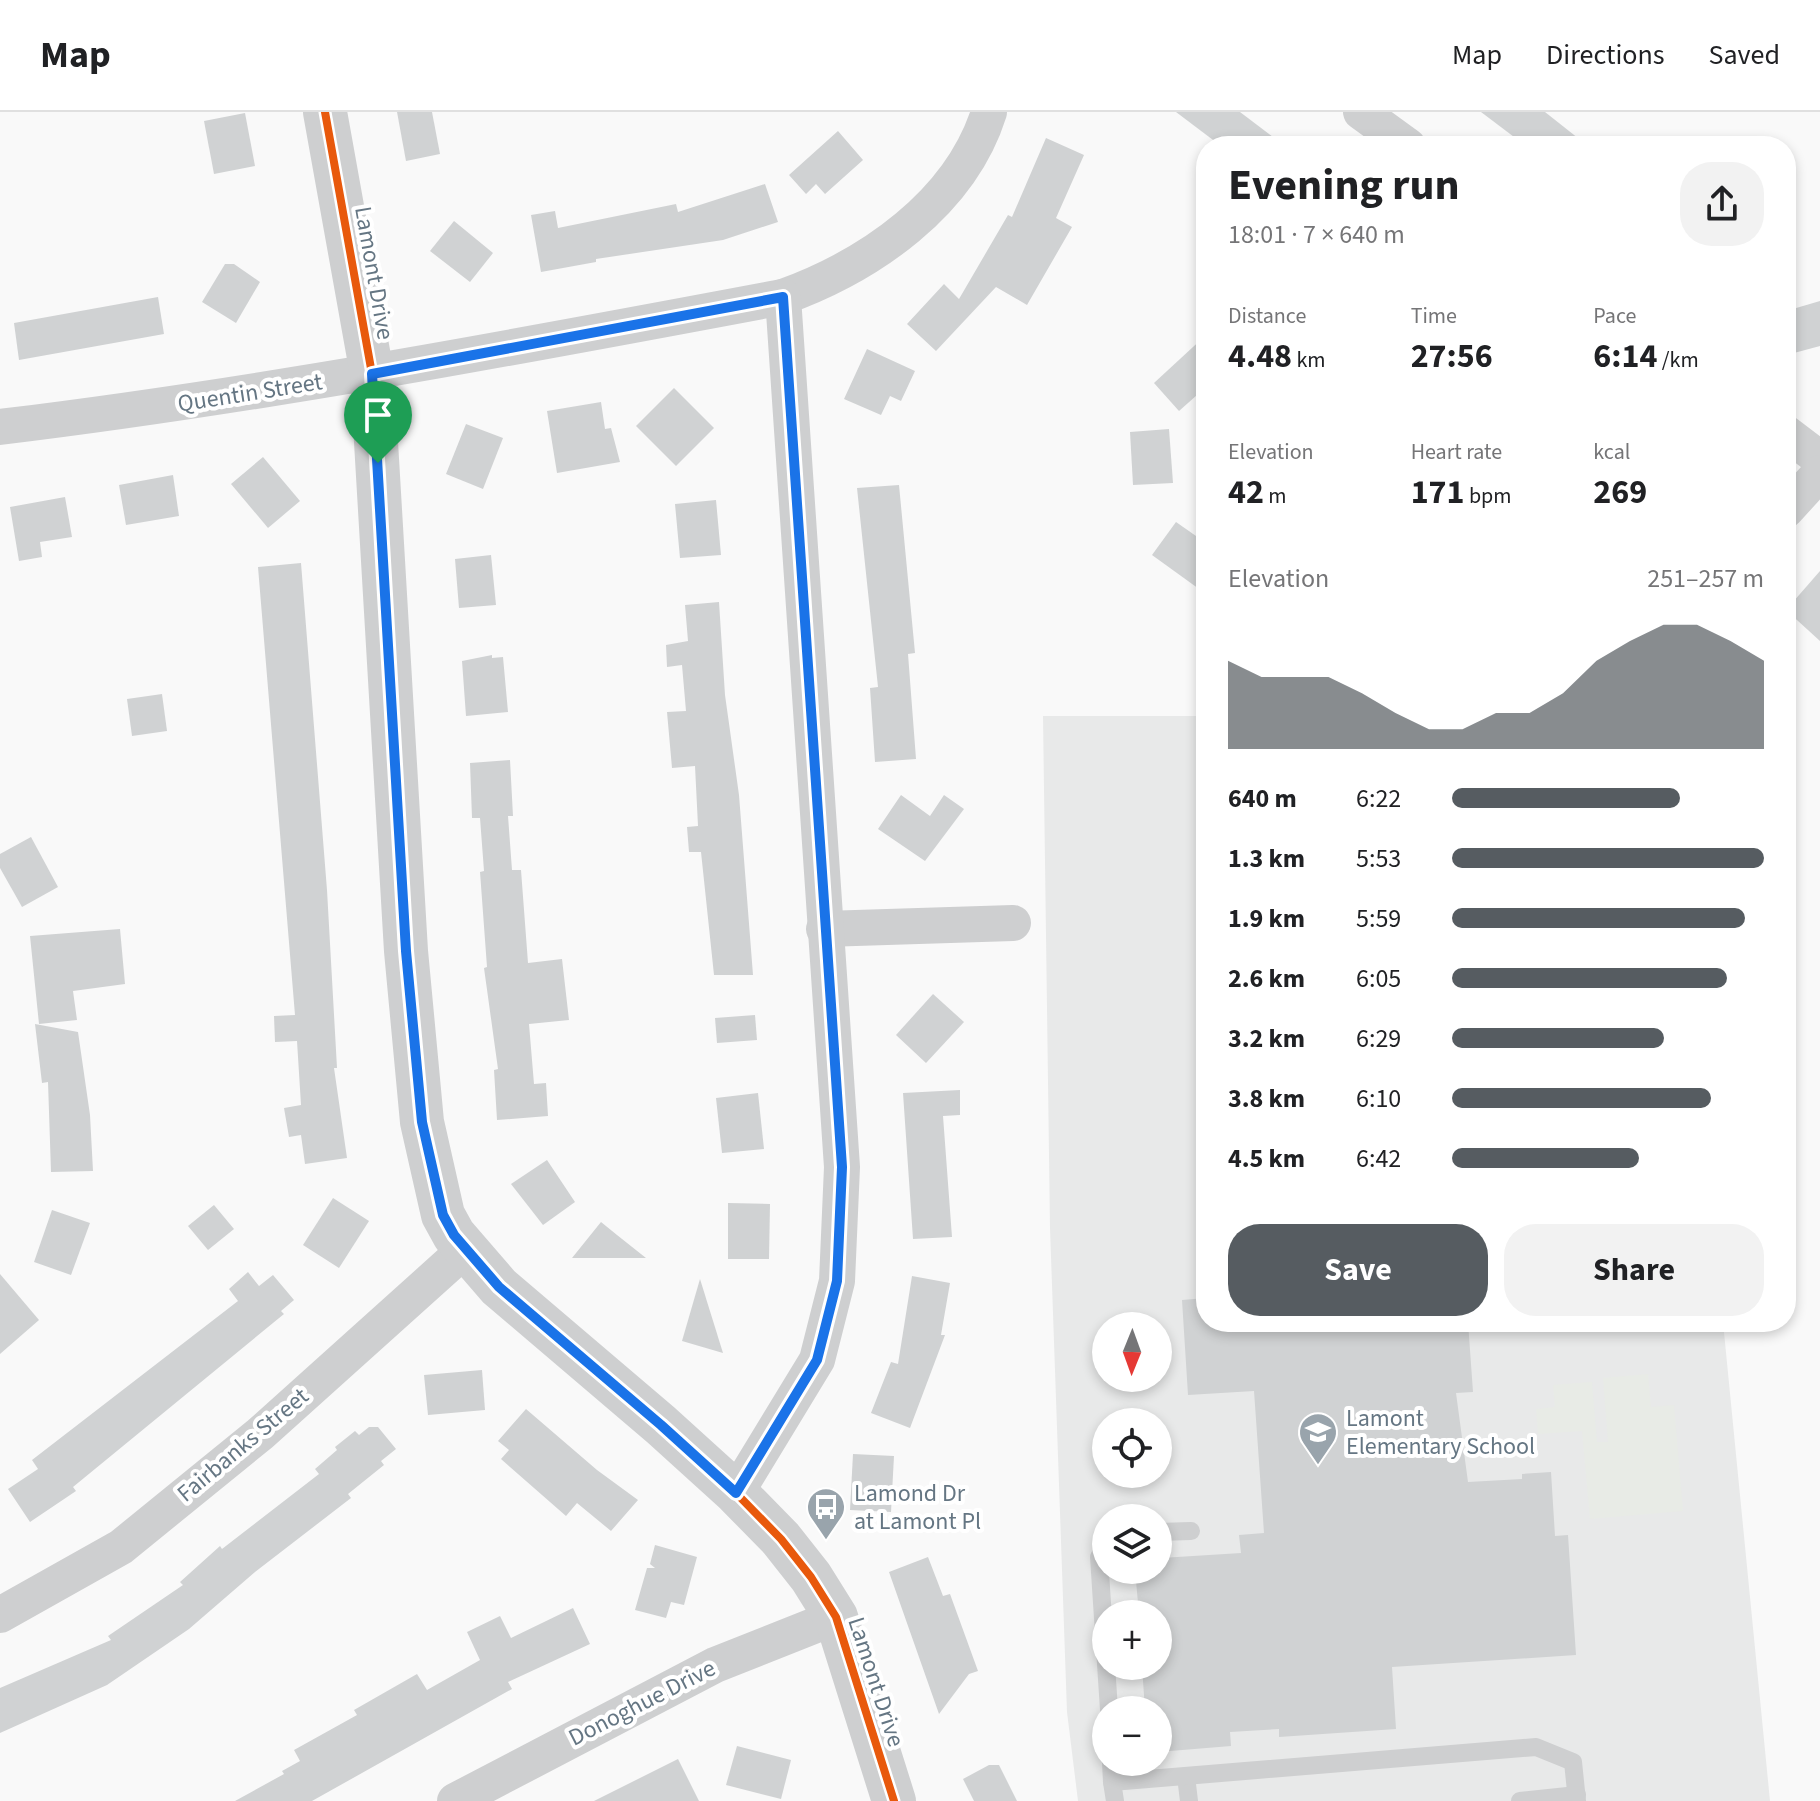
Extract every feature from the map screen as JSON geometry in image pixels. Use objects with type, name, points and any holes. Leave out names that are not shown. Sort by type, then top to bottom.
[{"type":"street","name":"Lamont Drive","points":[[325,112],[372,374],[406,951],[417,1081],[429,1166],[439,1202],[454,1235],[499,1287],[661,1425],[781,1539],[836,1617],[894,1801]]},
{"type":"street","name":"Quentin Street","points":[[0,427],[146,409],[372,374],[783,297],[830,280],[933,206],[963,165],[989,112]]},
{"type":"street","points":[[1361,112],[1394,136]]},
{"type":"street","points":[[736,1493],[817,1360],[837,1281],[842,1167],[783,297]]},
{"type":"street","points":[[1796,441],[1820,459]]},
{"type":"street","points":[[1796,499],[1820,473]]},
{"type":"street","points":[[824,929],[1013,923]]},
{"type":"street","name":"Fairbanks Street","points":[[0,1615],[121,1547],[260,1434],[467,1248]]},
{"type":"street","name":"Donoghue Drive","points":[[455,1801],[715,1665],[836,1617]]},
{"type":"lane","points":[[1172,1532],[1191,1531]]},
{"type":"lane","points":[[1101,1584],[1108,1696]]},
{"type":"lane","points":[[1113,1792],[1186,1776],[1536,1747],[1573,1762],[1577,1798],[1520,1801]]},
{"type":"lane","points":[[1186,1776],[1189,1801]]},
{"type":"shaded area","points":[[1043,716],[1196,716],[1196,1332],[1724,1332],[1770,1801],[1078,1801],[1067,1712],[1050,1228]]},
{"type":"shaded area","points":[[1648,1374],[1651,1407],[1674,1405],[1683,1511],[1590,1519],[1582,1431],[1538,1434],[1536,1409],[1555,1407],[1553,1385],[1592,1382],[1597,1442],[1608,1442],[1603,1378]]},
{"type":"building","points":[[397,112],[432,112],[440,154],[406,161]]},
{"type":"building","points":[[1176,112],[1240,112],[1272,136],[1208,136]]},
{"type":"building","points":[[1481,112],[1545,112],[1575,136],[1513,136]]},
{"type":"building","points":[[245,113],[255,166],[214,174],[204,121]]},
{"type":"building","points":[[838,131],[863,160],[825,194],[816,184],[806,194],[789,175]]},
{"type":"building","points":[[1046,138],[1084,155],[1056,218],[1072,227],[1027,305],[996,287],[936,351],[907,324],[944,284],[959,299],[1008,215],[1012,217]]},
{"type":"building","points":[[765,184],[778,222],[723,240],[596,259],[596,262],[541,272],[531,215],[555,211],[558,228],[676,204],[678,212]]},
{"type":"building","points":[[454,221],[493,253],[470,282],[430,251]]},
{"type":"building","points":[[225,264],[234,264],[260,282],[236,323],[202,302]]},
{"type":"building","points":[[158,297],[164,334],[19,360],[14,323]]},
{"type":"building","points":[[1820,301],[1820,346],[1796,352],[1796,308]]},
{"type":"building","points":[[1196,344],[1196,396],[1179,411],[1154,383]]},
{"type":"building","points":[[867,349],[915,371],[901,401],[890,396],[881,415],[844,399]]},
{"type":"building","points":[[674,388],[714,428],[676,466],[636,426]]},
{"type":"building","points":[[601,402],[605,429],[611,428],[620,462],[557,473],[547,411]]},
{"type":"building","points":[[466,424],[503,438],[483,489],[446,474]]},
{"type":"building","points":[[1169,429],[1173,483],[1133,485],[1130,432]]},
{"type":"building","points":[[263,457],[300,501],[268,528],[231,484]]},
{"type":"building","points":[[173,475],[179,516],[126,525],[119,485]]},
{"type":"building","points":[[899,485],[915,653],[908,654],[916,759],[875,762],[870,688],[878,687],[857,488]]},
{"type":"building","points":[[65,497],[72,537],[40,542],[42,557],[19,561],[10,507]]},
{"type":"building","points":[[716,500],[721,555],[680,558],[675,504]]},
{"type":"building","points":[[1176,522],[1196,536],[1196,587],[1152,555]]},
{"type":"building","points":[[491,555],[496,605],[459,608],[455,559]]},
{"type":"building","points":[[301,563],[327,890],[337,1068],[334,1068],[347,1158],[305,1164],[301,1135],[289,1137],[284,1108],[301,1105],[297,1041],[275,1042],[274,1016],[295,1015],[258,567]]},
{"type":"building","points":[[1820,571],[1820,641],[1796,619],[1796,599]]},
{"type":"building","points":[[719,602],[725,695],[739,795],[753,975],[714,975],[701,852],[689,852],[687,827],[698,826],[695,766],[672,768],[667,712],[686,711],[682,665],[667,667],[666,645],[688,641],[685,605]]},
{"type":"building","points":[[492,655],[492,658],[503,657],[508,712],[466,716],[462,661]]},
{"type":"building","points":[[162,694],[167,731],[132,736],[127,699]]},
{"type":"building","points":[[510,760],[513,816],[508,816],[512,870],[521,870],[528,963],[562,959],[569,1020],[529,1024],[534,1084],[546,1083],[548,1116],[497,1120],[494,1070],[498,1069],[484,968],[487,967],[480,872],[484,871],[480,818],[472,818],[470,763]]},
{"type":"building","points":[[901,795],[930,816],[944,795],[964,809],[925,861],[878,829]]},
{"type":"building","points":[[31,837],[58,887],[22,907],[0,868],[0,854]]},
{"type":"building","points":[[120,929],[125,984],[73,991],[77,1020],[39,1024],[30,936]]},
{"type":"building","points":[[933,994],[964,1022],[926,1063],[896,1035]]},
{"type":"building","points":[[755,1015],[757,1040],[717,1043],[715,1018]]},
{"type":"building","points":[[35,1024],[78,1032],[90,1115],[93,1171],[51,1172],[48,1082],[42,1083]]},
{"type":"building","points":[[960,1090],[960,1115],[943,1116],[952,1237],[913,1239],[903,1093]]},
{"type":"building","points":[[758,1093],[764,1149],[722,1153],[716,1098]]},
{"type":"building","points":[[547,1160],[575,1202],[543,1225],[511,1184]]},
{"type":"building","points":[[333,1198],[369,1221],[339,1268],[303,1245]]},
{"type":"building","points":[[728,1203],[770,1204],[769,1259],[728,1259]]},
{"type":"building","points":[[214,1205],[234,1229],[208,1250],[188,1226]]},
{"type":"building","points":[[52,1210],[90,1223],[71,1275],[34,1262]]},
{"type":"building","points":[[601,1222],[617,1235],[646,1258],[572,1258]]},
{"type":"building","points":[[248,1272],[259,1286],[273,1275],[294,1300],[281,1311],[284,1314],[73,1487],[76,1491],[30,1522],[8,1489],[38,1469],[32,1460],[238,1301],[229,1289]]},
{"type":"building","points":[[0,1274],[39,1320],[0,1354]]},
{"type":"building","points":[[912,1276],[950,1283],[941,1335],[945,1335],[910,1428],[871,1413],[891,1362],[898,1364]]},
{"type":"building","points":[[700,1279],[723,1353],[682,1341]]},
{"type":"building","name":"Lamont Elementary School","points":[[1196,1299],[1196,1332],[1469,1332],[1473,1392],[1456,1393],[1468,1482],[1522,1479],[1522,1474],[1551,1472],[1555,1536],[1568,1535],[1576,1655],[1392,1667],[1396,1729],[1279,1737],[1279,1729],[1230,1732],[1231,1746],[1172,1751],[1172,1696],[1144,1696],[1143,1680],[1172,1680],[1172,1600],[1138,1600],[1136,1584],[1172,1584],[1172,1557],[1241,1553],[1239,1535],[1264,1533],[1254,1391],[1188,1395],[1182,1300]]},
{"type":"building","points":[[482,1370],[485,1410],[428,1415],[424,1375]]},
{"type":"building","points":[[526,1409],[597,1470],[638,1500],[611,1531],[577,1503],[566,1516],[501,1459],[509,1450],[498,1441]]},
{"type":"building","points":[[369,1427],[378,1427],[396,1449],[381,1461],[384,1465],[348,1494],[351,1498],[255,1572],[189,1629],[107,1685],[0,1733],[0,1688],[111,1640],[108,1636],[183,1585],[180,1582],[220,1546],[222,1549],[319,1474],[315,1469],[337,1450],[335,1447],[355,1431],[359,1435]]},
{"type":"building","points":[[853,1454],[894,1456],[891,1512],[850,1510]]},
{"type":"building","points":[[655,1545],[697,1557],[684,1605],[671,1602],[666,1618],[635,1610],[647,1568],[655,1568],[650,1564]]},
{"type":"building","points":[[928,1557],[943,1596],[950,1594],[978,1671],[969,1674],[939,1714],[889,1572]]},
{"type":"building","points":[[573,1608],[590,1644],[508,1682],[512,1689],[312,1801],[235,1801],[284,1774],[282,1771],[300,1761],[294,1750],[357,1715],[354,1710],[417,1674],[427,1690],[480,1660],[467,1632],[500,1616],[511,1638]]},
{"type":"building","points":[[737,1746],[791,1760],[781,1799],[726,1785]]},
{"type":"building","points":[[678,1759],[699,1801],[594,1801]]},
{"type":"building","points":[[989,1765],[999,1765],[1017,1801],[974,1801],[963,1779]]},
{"type":"cycle path","points":[[325,112],[372,374],[406,951],[422,1122],[443,1215],[454,1235],[499,1287],[736,1493],[781,1539],[811,1577],[836,1617],[894,1801]]},
{"type":"cycle path","points":[[736,1493],[817,1360],[837,1281],[842,1167],[783,297]]},
{"type":"place","name":"Lamont Elementary School","points":[[1318,1466]]},
{"type":"place","name":"Lamond Dr at Lamont Pl","points":[[826,1541]]},
{"type":"route","points":[[783,297],[842,1167],[837,1281],[817,1360],[736,1493],[499,1287],[454,1235],[443,1215],[429,1166],[422,1122],[406,951],[378,463],[372,374],[783,297]]}]
